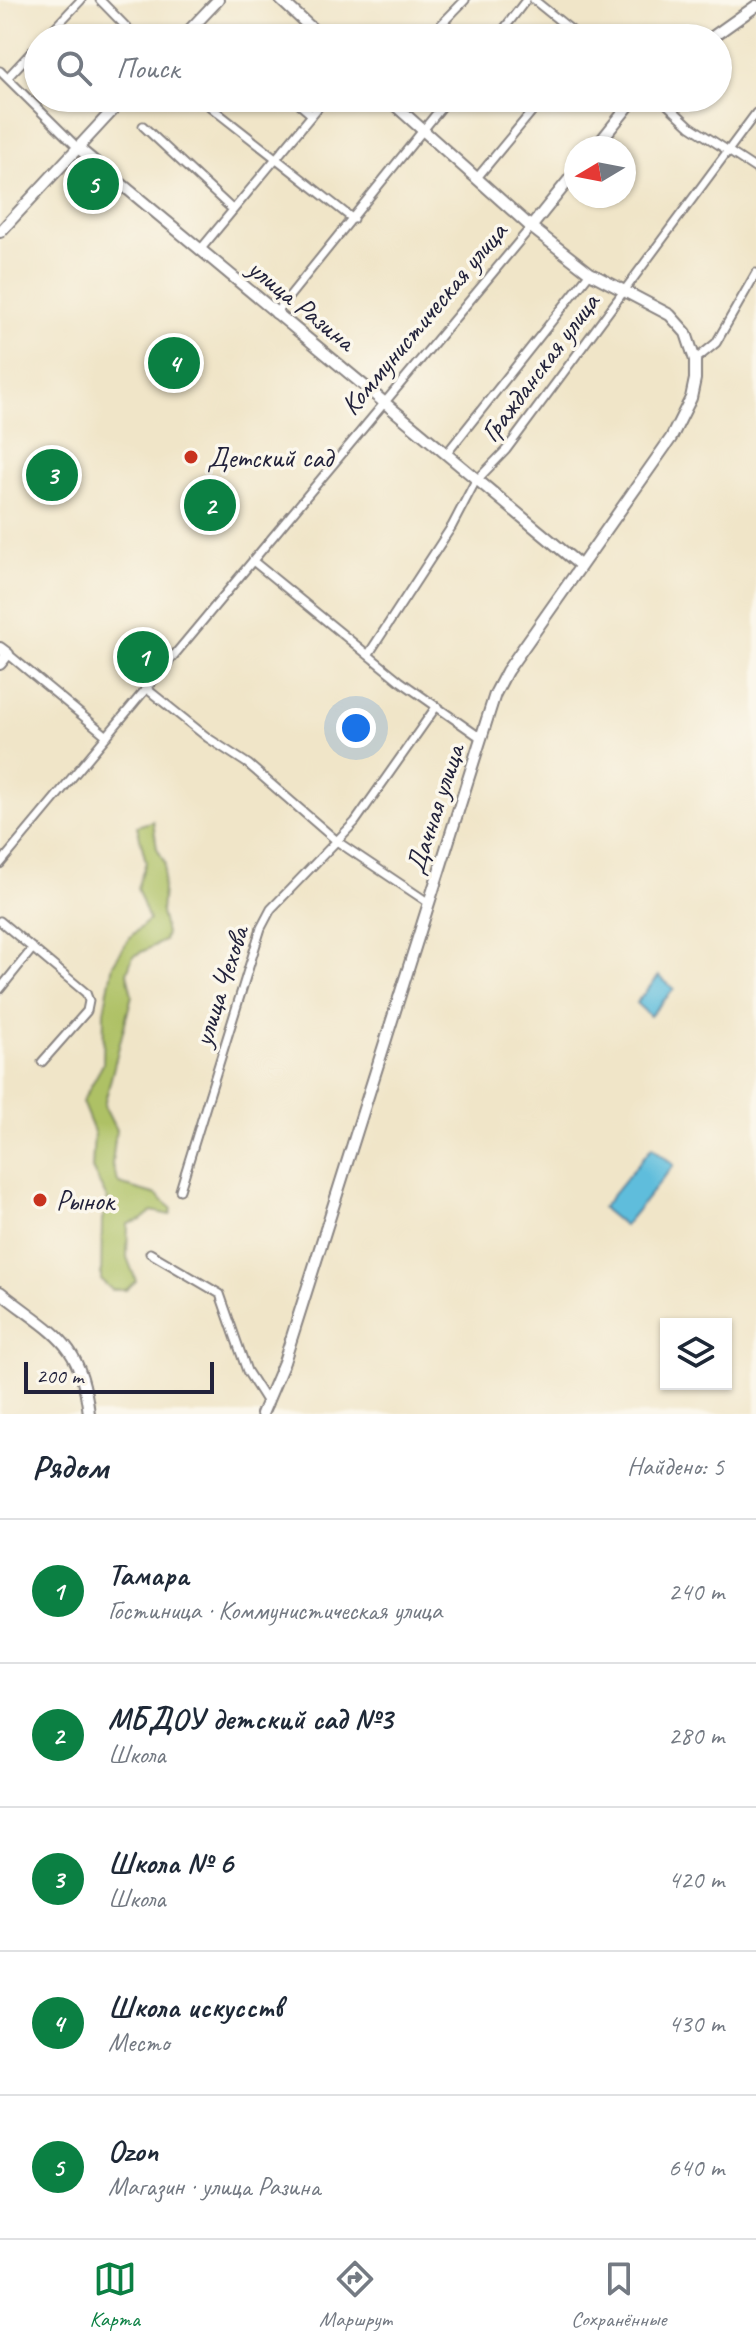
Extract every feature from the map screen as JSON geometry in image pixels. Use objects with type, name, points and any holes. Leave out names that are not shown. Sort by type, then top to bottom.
[{"type":"main road","points":[[195,24],[218,0]]},
{"type":"main road","points":[[281,0],[307,24]]},
{"type":"main road","points":[[731,24],[756,6]]},
{"type":"main road","points":[[0,232],[111,112]]},
{"type":"main road","points":[[402,112],[531,227],[590,273],[670,315],[686,333],[695,360]]},
{"type":"main road","points":[[605,136],[624,112]]},
{"type":"main road","name":"улица Разина","points":[[77,147],[581,566]]},
{"type":"main road","name":"Коммунистическая улица","points":[[531,227],[564,186]]},
{"type":"main road","name":"Дачная улица","points":[[265,1409],[495,694],[507,671],[671,438],[691,398],[695,360]]},
{"type":"main road","points":[[0,664],[4,651]]},
{"type":"main road","points":[[0,1292],[76,1356],[82,1371],[89,1414]]},
{"type":"street","points":[[58,24],[81,0]]},
{"type":"street","points":[[100,0],[123,24]]},
{"type":"street","points":[[442,24],[465,0]]},
{"type":"street","points":[[508,24],[526,0]]},
{"type":"street","points":[[534,0],[564,24]]},
{"type":"street","points":[[7,78],[24,60]]},
{"type":"street","name":"улица Разина","points":[[0,71],[24,95]]},
{"type":"street","name":"улица Разина","points":[[41,112],[77,147]]},
{"type":"street","points":[[217,112],[353,219]]},
{"type":"street","points":[[308,112],[312,115]]},
{"type":"street","points":[[200,250],[314,112]]},
{"type":"street","points":[[275,314],[438,112]]},
{"type":"street","points":[[476,179],[531,112]]},
{"type":"street","points":[[675,112],[690,126],[729,148],[756,169]]},
{"type":"street","name":"Гражданская улица","points":[[368,655],[479,480],[506,450],[756,113]]},
{"type":"street","points":[[143,126],[232,209]]},
{"type":"street","name":"Коммунистическая улица","points":[[0,864],[531,227]]},
{"type":"street","points":[[447,453],[590,273]]},
{"type":"street","points":[[695,360],[716,343],[756,273]]},
{"type":"street","points":[[253,561],[368,655],[481,738]]},
{"type":"street","points":[[4,651],[107,736]]},
{"type":"street","points":[[147,689],[208,738],[248,764],[338,842],[429,903]]},
{"type":"street","name":"улица Чехова","points":[[180,1190],[261,928],[271,909],[338,842],[436,707]]},
{"type":"street","points":[[0,921],[86,993],[89,1001],[87,1011],[42,1062]]},
{"type":"street","points":[[0,989],[33,948]]},
{"type":"street","points":[[150,1253],[220,1294],[247,1371],[265,1409]]},
{"type":"green space","points":[[153,821],[157,848],[165,863],[161,913],[166,933],[164,941],[133,956],[127,973],[132,995],[104,1106],[116,1130],[112,1165],[119,1184],[157,1195],[172,1209],[170,1215],[152,1211],[141,1220],[128,1224],[127,1257],[136,1281],[126,1290],[112,1290],[101,1280],[102,1220],[108,1200],[92,1169],[94,1132],[82,1102],[103,1064],[104,1011],[113,964],[130,937],[149,920],[137,888],[146,862],[137,826]]},
{"type":"water","points":[[659,976],[674,989],[650,1016],[636,1003]]},
{"type":"water","points":[[652,1147],[674,1165],[624,1226],[602,1208]]},
{"type":"place","name":"Ozon","points":[[93,184]]},
{"type":"place","name":"Школа искусств","points":[[174,363]]},
{"type":"place","name":"Детский сад","points":[[191,457]]},
{"type":"place","name":"Школа № 6","points":[[52,475]]},
{"type":"place","name":"МБДОУ детский сад №3","points":[[210,505]]},
{"type":"place","name":"Тамара","points":[[143,657]]},
{"type":"place","name":"Рынок","points":[[40,1200]]}]
